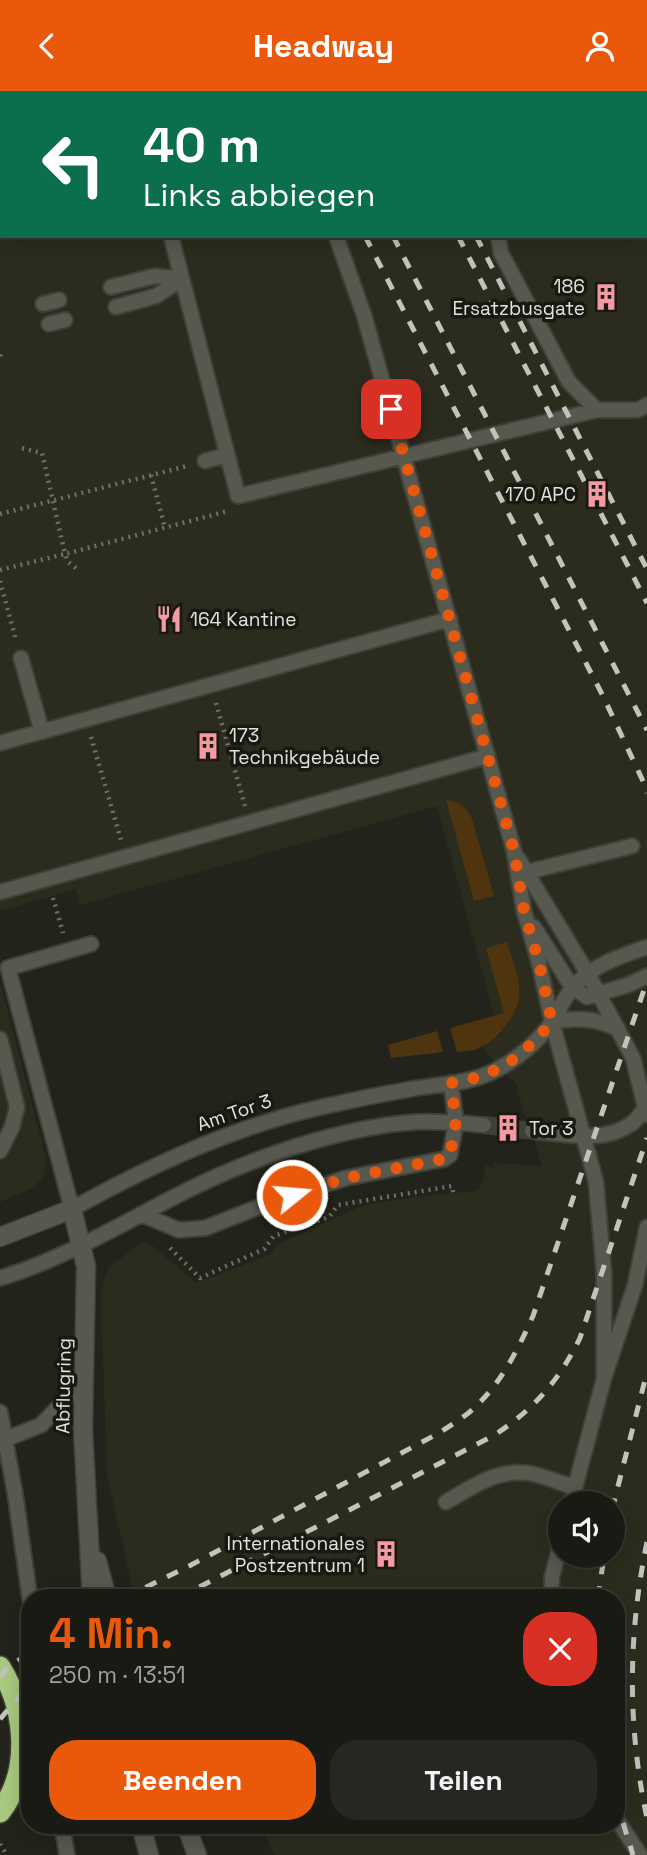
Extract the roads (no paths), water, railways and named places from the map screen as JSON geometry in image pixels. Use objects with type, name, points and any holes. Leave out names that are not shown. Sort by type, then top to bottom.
[{"type":"highway","points":[[0,1667],[12,1693],[21,1731]]},
{"type":"highway","points":[[0,1812],[13,1790],[21,1762]]},
{"type":"street","name":"Am Tor 3","points":[[0,1237],[72,1209]]},
{"type":"street","name":"Abflugring","points":[[72,1209],[86,1266],[83,1441],[92,1589]]},
{"type":"street","name":"Abflugring","points":[[89,1528],[105,1589]]},
{"type":"street","points":[[143,1834],[149,1855]]},
{"type":"street","points":[[189,1834],[197,1855]]},
{"type":"lane","points":[[172,238],[238,496],[597,410],[638,410],[647,405]]},
{"type":"lane","points":[[337,238],[364,315],[488,756],[514,851],[524,911],[552,1022],[596,1182],[604,1273],[604,1378]]},
{"type":"lane","points":[[498,238],[501,253],[569,383],[597,410]]},
{"type":"lane","points":[[111,287],[155,276],[182,279]]},
{"type":"lane","points":[[116,307],[156,296],[182,279]]},
{"type":"lane","points":[[43,305],[59,300]]},
{"type":"lane","points":[[49,324],[65,320]]},
{"type":"lane","points":[[205,461],[227,455]]},
{"type":"lane","points":[[0,743],[450,619]]},
{"type":"lane","points":[[21,658],[42,732]]},
{"type":"lane","points":[[0,892],[488,756]]},
{"type":"lane","points":[[527,872],[632,846]]},
{"type":"lane","points":[[514,851],[599,993],[633,1058],[646,1111],[633,1123],[598,1137],[532,1131]]},
{"type":"lane","points":[[524,911],[572,987],[587,997],[647,977]]},
{"type":"lane","points":[[72,1209],[8,968],[91,944]]},
{"type":"lane","points":[[572,987],[613,959],[647,947]]},
{"type":"lane","name":"Am Tor 3","points":[[72,1209],[186,1151],[261,1123],[326,1106],[451,1083],[496,1071],[527,1050],[552,1022],[572,987]]},
{"type":"lane","points":[[552,1022],[571,1018],[600,1020],[618,1029]]},
{"type":"lane","points":[[0,1039],[17,1107],[12,1127],[0,1151]]},
{"type":"lane","points":[[141,1214],[179,1230],[205,1228],[269,1203],[346,1178],[444,1159],[450,1155],[456,1122],[451,1083]]},
{"type":"lane","points":[[0,1278],[81,1245],[204,1182],[244,1165],[327,1139],[397,1124],[456,1122],[484,1125]]},
{"type":"lane","points":[[574,1491],[604,1378],[635,1285],[647,1227]]},
{"type":"lane","points":[[6,1439],[41,1425],[84,1381]]},
{"type":"lane","points":[[0,1412],[28,1589]]},
{"type":"lane","points":[[446,1502],[489,1478],[519,1471],[575,1488]]},
{"type":"lane","points":[[551,1589],[554,1568]]},
{"type":"lane","points":[[625,1832],[640,1855]]},
{"type":"lane","points":[[64,1834],[67,1855]]},
{"type":"tunnel","points":[[484,1125],[532,1131]]},
{"type":"railway","points":[[366,238],[603,696],[647,793]]},
{"type":"railway","points":[[394,238],[647,730]]},
{"type":"railway","points":[[459,238],[647,603]]},
{"type":"railway","points":[[477,238],[647,569]]},
{"type":"railway","points":[[142,1589],[439,1433],[467,1414],[485,1397],[508,1365],[533,1316],[647,981]]},
{"type":"railway","points":[[196,1589],[493,1436],[533,1405],[554,1381],[580,1338],[647,1138]]},
{"type":"railway","points":[[617,1491],[647,1372]]},
{"type":"railway","points":[[647,1542],[636,1611],[632,1680],[636,1749],[647,1818]]},
{"type":"railway","points":[[599,1589],[602,1568]]},
{"type":"railway","points":[[0,1677],[21,1659]]},
{"type":"railway","points":[[0,1719],[21,1694]]},
{"type":"railway","points":[[625,1829],[633,1855]]},
{"type":"place","name":"186 Ersatzbusgate","points":[[606,297]]},
{"type":"place","name":"170 APC","points":[[597,494]]},
{"type":"place","name":"164 Kantine","points":[[169,619]]},
{"type":"place","name":"173 Technikgebäude","points":[[208,746]]},
{"type":"place","name":"Tor 3","points":[[508,1128]]},
{"type":"place","name":"Internationales Postzentrum 1","points":[[386,1554]]}]
